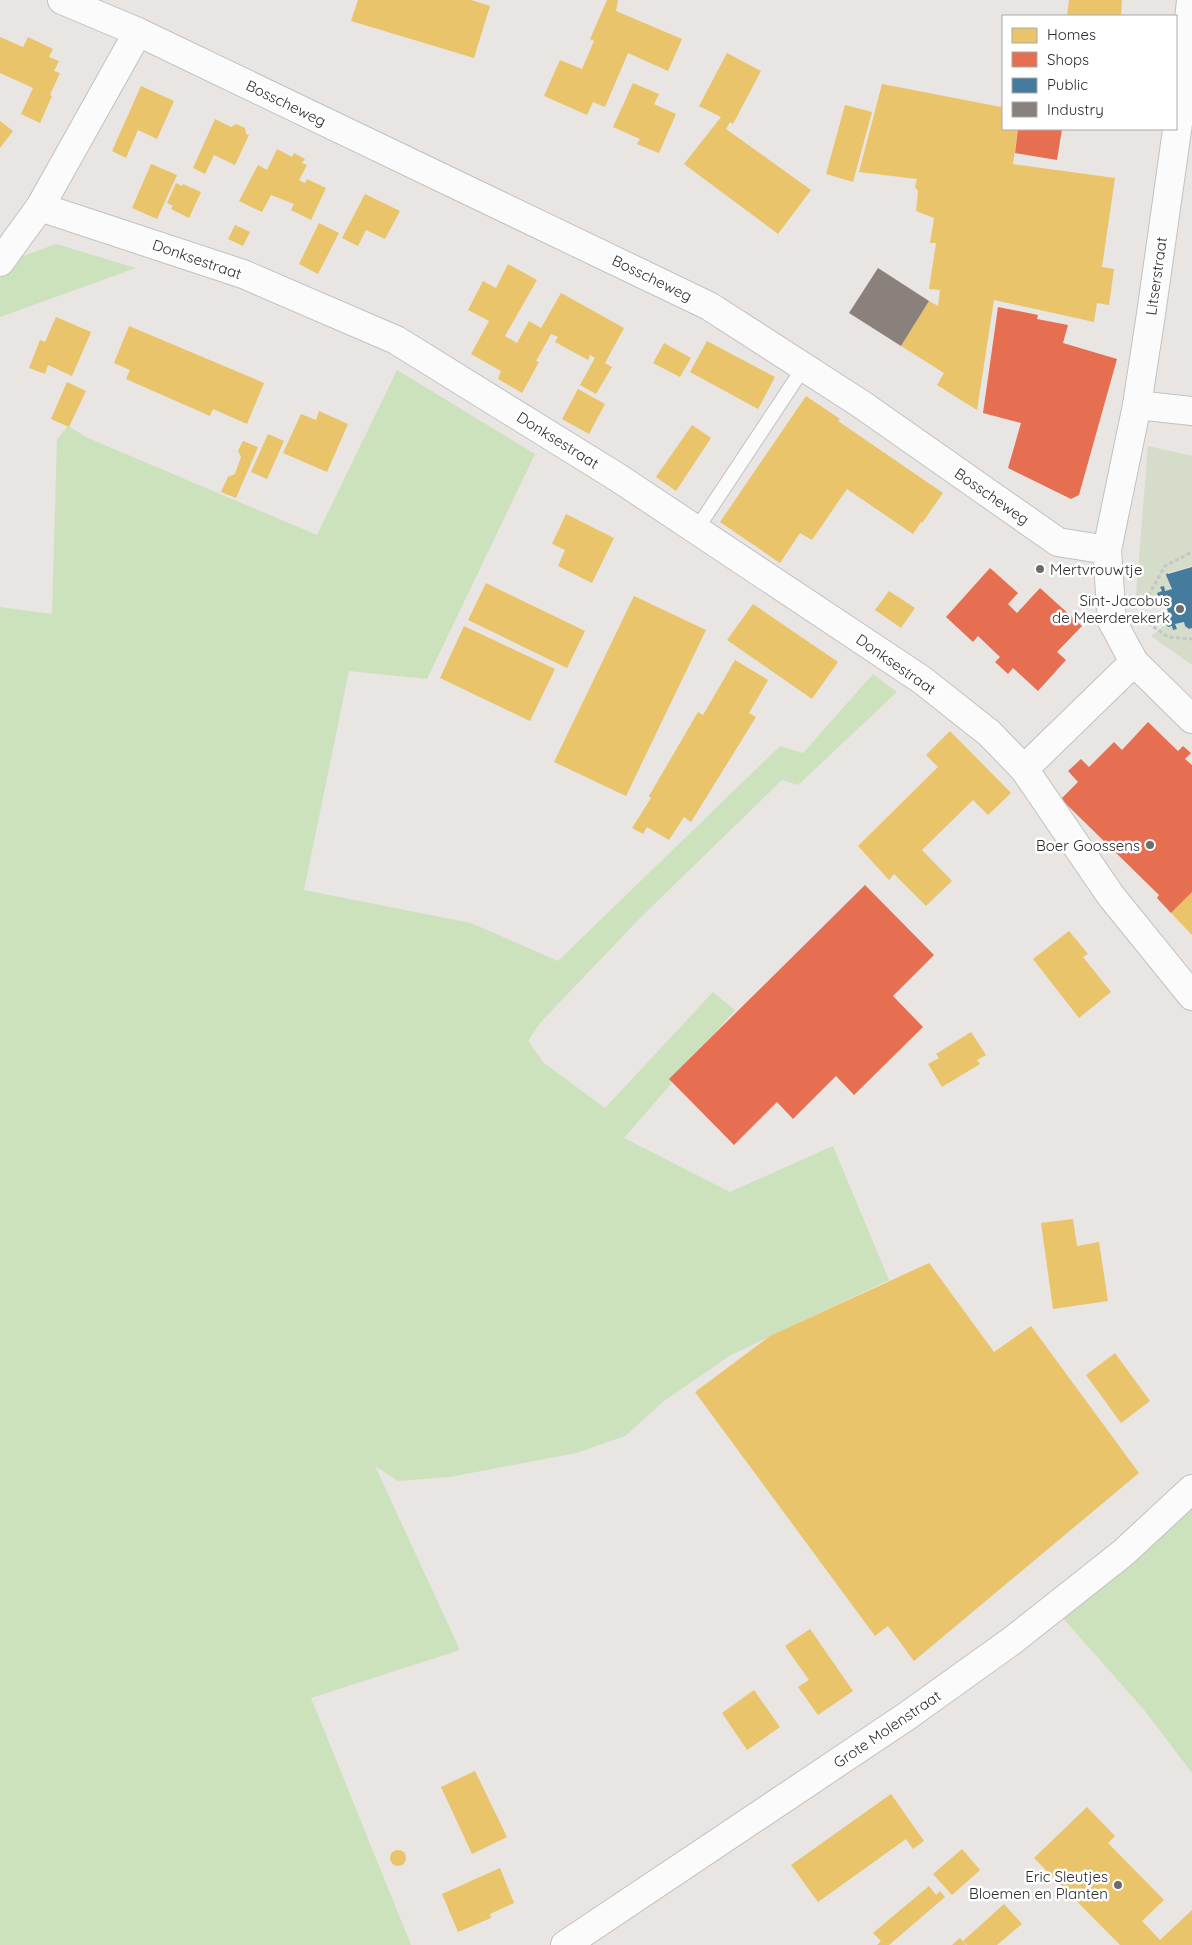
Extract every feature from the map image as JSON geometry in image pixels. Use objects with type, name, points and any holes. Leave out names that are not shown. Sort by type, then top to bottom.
[{"type":"street","name":"Bosscheweg","points":[[62,0],[138,32],[709,306],[861,404],[1058,542],[1107,550]]},
{"type":"street","name":"Litserstraat","points":[[1177,130],[1191,0]]},
{"type":"street","points":[[0,262],[40,207],[138,32]]},
{"type":"street","name":"Litserstraat","points":[[1107,550],[1137,406],[1177,130]]},
{"type":"street","name":"Donksestraat","points":[[40,207],[243,274],[396,340],[617,477],[922,680],[989,733],[1024,769],[1111,896],[1192,996]]},
{"type":"street","points":[[1137,406],[1192,411]]},
{"type":"street","points":[[1107,550],[1134,662],[1192,719]]},
{"type":"street","points":[[1024,769],[1134,662]]},
{"type":"street","name":"Grote Molenstraat","points":[[565,1945],[907,1716],[1013,1640],[1123,1553],[1192,1490]]},
{"type":"lane","points":[[696,530],[804,367]]},
{"type":"path","points":[[1192,552],[1165,566],[1125,619],[1159,629],[1168,637],[1192,639]]},
{"type":"green space","points":[[56,244],[136,268],[0,317],[0,278],[12,260]]},
{"type":"green space","points":[[397,370],[535,454],[427,679],[349,671],[304,890],[471,923],[558,961],[780,746],[803,753],[873,674],[897,692],[798,785],[782,780],[640,918],[540,1023],[528,1041],[544,1063],[605,1108],[713,992],[735,1010],[624,1138],[730,1192],[833,1146],[889,1280],[731,1355],[664,1401],[625,1436],[576,1453],[450,1477],[398,1481],[375,1466],[460,1650],[311,1698],[411,1945],[0,1945],[0,607],[52,614],[57,439],[68,426],[88,438],[317,535]]},
{"type":"green space","points":[[1148,446],[1192,456],[1192,566],[1167,573],[1172,589],[1165,591],[1164,586],[1160,588],[1162,591],[1158,593],[1158,596],[1136,595]]},
{"type":"green space","points":[[1184,622],[1185,626],[1189,629],[1192,628],[1192,665],[1151,636],[1166,624],[1168,627],[1172,626],[1173,630],[1177,629],[1175,624]]},
{"type":"green space","points":[[1192,1504],[1192,1773],[1145,1711],[1062,1617]]},
{"type":"building: Homes","points":[[358,0],[471,0],[490,6],[474,58],[351,21]]},
{"type":"building: Homes","points":[[607,0],[618,0],[616,11],[682,39],[668,71],[628,53],[605,107],[593,102],[587,115],[544,96],[560,60],[582,69],[594,41],[590,39]]},
{"type":"building: Homes","points":[[1069,0],[1122,0],[1121,15],[1067,15]]},
{"type":"building: Homes","points":[[0,37],[23,47],[28,37],[53,49],[49,57],[59,61],[54,71],[60,73],[40,123],[21,114],[33,88],[0,73]]},
{"type":"building: Homes","points":[[727,53],[761,71],[733,124],[730,122],[726,129],[811,190],[778,234],[684,164],[721,117],[699,106]]},
{"type":"building: Homes","points":[[633,83],[659,94],[654,104],[676,114],[659,153],[637,144],[640,139],[613,127]]},
{"type":"building: Homes","points":[[882,84],[1001,107],[1002,103],[1002,130],[1018,130],[1013,164],[1115,178],[1102,267],[1114,269],[1109,305],[1097,303],[1094,322],[994,300],[977,410],[937,385],[944,373],[901,346],[929,301],[938,306],[940,290],[929,289],[936,243],[930,243],[934,218],[916,211],[918,191],[915,187],[917,179],[859,172]]},
{"type":"building: Homes","points":[[141,86],[174,101],[157,139],[138,130],[126,158],[112,151]]},
{"type":"building: Homes","points":[[845,105],[872,112],[853,182],[826,174]]},
{"type":"building: Homes","points":[[215,119],[231,127],[236,124],[245,128],[246,134],[249,135],[235,165],[214,155],[205,174],[193,168]]},
{"type":"building: Homes","points":[[0,121],[13,131],[0,148]]},
{"type":"building: Homes","points":[[277,149],[292,157],[294,153],[305,159],[302,163],[307,165],[299,180],[305,183],[307,179],[326,188],[311,220],[291,210],[294,204],[271,195],[262,212],[239,201],[258,165],[267,170]]},
{"type":"building: Homes","points":[[151,164],[177,175],[157,219],[132,208]]},
{"type":"building: Homes","points":[[176,183],[201,192],[189,218],[171,209],[173,206],[167,203]]},
{"type":"building: Homes","points":[[365,194],[400,211],[385,239],[366,230],[358,246],[342,238]]},
{"type":"building: Homes","points":[[319,223],[339,233],[318,274],[299,264]]},
{"type":"building: Homes","points":[[235,225],[250,232],[243,246],[228,239]]},
{"type":"building: Homes","points":[[508,264],[537,280],[505,336],[517,343],[529,321],[541,328],[561,293],[624,328],[605,363],[612,367],[596,394],[580,385],[595,358],[590,355],[588,360],[555,342],[558,337],[551,334],[536,361],[539,362],[522,393],[498,379],[501,371],[471,354],[489,321],[468,310],[483,281],[496,288]]},
{"type":"building: Homes","points":[[56,317],[91,332],[72,376],[48,365],[45,374],[29,368],[40,340],[45,342]]},
{"type":"building: Homes","points":[[129,326],[264,383],[247,424],[213,409],[210,416],[126,379],[130,370],[114,363]]},
{"type":"building: Homes","points":[[707,341],[775,377],[758,409],[690,372]]},
{"type":"building: Homes","points":[[664,343],[691,358],[680,377],[653,363]]},
{"type":"building: Homes","points":[[67,382],[86,391],[69,427],[51,419]]},
{"type":"building: Homes","points":[[578,389],[605,404],[589,434],[562,419]]},
{"type":"building: Homes","points":[[806,396],[840,419],[838,421],[943,493],[913,534],[847,489],[812,540],[800,533],[780,563],[720,522]]},
{"type":"building: Homes","points":[[319,411],[348,424],[327,472],[283,453],[301,414],[316,420]]},
{"type":"building: Homes","points":[[692,425],[711,438],[676,491],[656,477]]},
{"type":"building: Homes","points":[[268,434],[284,441],[267,479],[251,472]]},
{"type":"building: Homes","points":[[243,441],[258,447],[236,498],[221,492],[228,477],[235,474],[241,457],[238,451]]},
{"type":"building: Homes","points":[[566,514],[614,538],[592,583],[558,566],[565,550],[552,544]]},
{"type":"building: Homes","points":[[486,583],[585,631],[567,668],[468,620]]},
{"type":"building: Homes","points":[[889,591],[915,608],[901,628],[875,610]]},
{"type":"building: Homes","points":[[634,596],[706,630],[626,796],[554,762]]},
{"type":"building: Homes","points":[[753,604],[838,662],[812,699],[727,640]]},
{"type":"building: Homes","points":[[464,626],[555,669],[530,721],[440,678]]},
{"type":"building: Homes","points":[[735,660],[768,680],[749,713],[756,717],[691,822],[684,817],[669,840],[647,827],[643,834],[632,828],[651,798],[649,796],[698,712],[703,715]]},
{"type":"building: Homes","points":[[950,731],[1011,793],[988,815],[973,800],[922,850],[952,881],[926,906],[894,874],[889,880],[858,846],[938,767],[926,755]]},
{"type":"building: Homes","points":[[1192,892],[1192,935],[1171,913]]},
{"type":"building: Homes","points":[[1069,931],[1088,954],[1083,957],[1111,992],[1079,1018],[1033,959]]},
{"type":"building: Homes","points":[[971,1032],[986,1055],[977,1060],[980,1064],[942,1087],[928,1064],[939,1058],[936,1054]]},
{"type":"building: Homes","points":[[1073,1219],[1077,1246],[1099,1242],[1108,1301],[1053,1309],[1041,1223]]},
{"type":"building: Homes","points":[[929,1263],[994,1352],[1031,1326],[1139,1473],[914,1661],[888,1626],[875,1636],[695,1392],[770,1336]]},
{"type":"building: Homes","points":[[1115,1353],[1150,1401],[1121,1423],[1086,1375]]},
{"type":"building: Homes","points":[[810,1629],[853,1691],[818,1715],[798,1687],[809,1680],[785,1646]]},
{"type":"building: Homes","points":[[754,1690],[780,1727],[747,1750],[722,1713]]},
{"type":"building: Homes","points":[[475,1771],[507,1837],[472,1854],[441,1787]]},
{"type":"building: Homes","points":[[891,1794],[924,1841],[913,1849],[906,1839],[818,1902],[791,1865]]},
{"type":"building: Homes","points":[[1087,1807],[1115,1836],[1108,1843],[1164,1900],[1142,1921],[1160,1940],[1192,1910],[1192,1945],[1120,1945],[1034,1858]]},
{"type":"building: Homes","points":[[962,1849],[980,1870],[952,1895],[933,1874]]},
{"type":"building: Homes","points":[[398,1850],[404,1852],[406,1858],[404,1864],[398,1866],[392,1864],[390,1858],[392,1852]]},
{"type":"building: Homes","points":[[500,1868],[514,1903],[490,1914],[491,1918],[458,1932],[442,1894]]},
{"type":"building: Homes","points":[[929,1886],[936,1895],[940,1891],[945,1897],[889,1945],[877,1945],[881,1941],[873,1933]]},
{"type":"building: Homes","points":[[1004,1904],[1022,1924],[997,1945],[967,1945],[963,1941]]},
{"type":"building: Homes","points":[[960,1938],[966,1945],[952,1945]]},
{"type":"building: Shops","points":[[1018,130],[1062,130],[1057,160],[1015,153]]},
{"type":"building: Shops","points":[[998,307],[1038,315],[1037,319],[1068,325],[1063,343],[1117,359],[1079,495],[1071,499],[1008,468],[1021,423],[983,413]]},
{"type":"building: Shops","points":[[990,568],[1018,593],[1008,604],[1017,613],[1040,588],[1082,626],[1057,652],[1066,660],[1038,691],[1013,668],[1008,674],[995,662],[1000,657],[978,636],[973,642],[946,617]]},
{"type":"building: Shops","name":"Boer Goossens","points":[[1148,722],[1178,751],[1183,746],[1191,753],[1185,759],[1192,765],[1192,892],[1171,913],[1157,898],[1159,895],[1061,799],[1078,782],[1068,771],[1081,759],[1089,767],[1114,742],[1122,750]]},
{"type":"building: Shops","points":[[865,885],[934,955],[893,996],[923,1027],[854,1095],[836,1076],[793,1119],[777,1102],[734,1145],[669,1079]]},
{"type":"building: Public","name":"Sint-Jacobus de Meerderekerk","points":[[1192,567],[1192,628],[1189,629],[1185,626],[1184,622],[1175,624],[1177,629],[1173,630],[1172,626],[1168,627],[1166,624],[1171,622],[1163,595],[1158,596],[1157,593],[1162,591],[1160,587],[1164,586],[1165,591],[1172,589],[1166,575],[1167,573]]},
{"type":"building: Industry","points":[[878,268],[929,301],[901,346],[849,313]]},
{"type":"place","name":"Mertvrouwtje","points":[[1040,569]]},
{"type":"place","name":"Sint-Jacobus de Meerderekerk","points":[[1180,609]]},
{"type":"place","name":"Boer Goossens","points":[[1150,845]]},
{"type":"place","name":"Eric Sleutjes Bloemen en Planten","points":[[1118,1885]]}]
